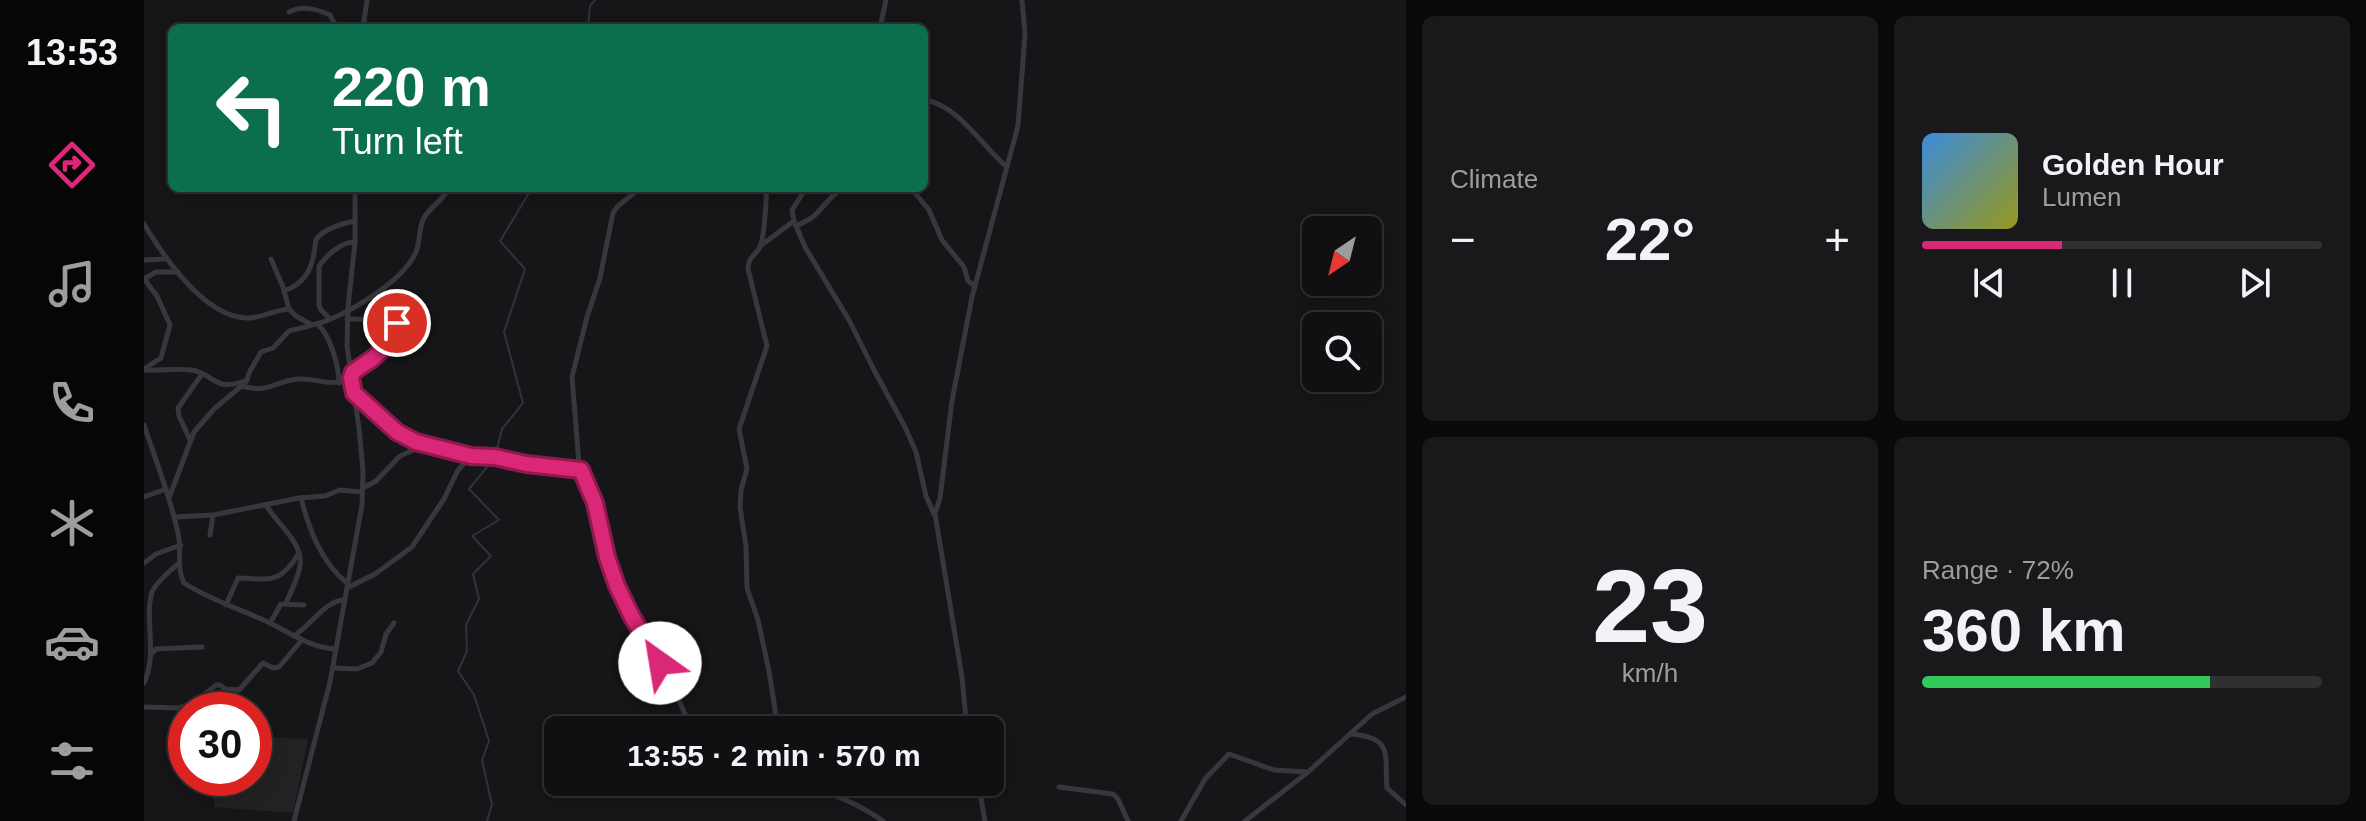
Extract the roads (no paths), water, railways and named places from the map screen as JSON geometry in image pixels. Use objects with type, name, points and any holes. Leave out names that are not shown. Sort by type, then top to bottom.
[{"type":"street","points":[[364,24],[367,0]]},
{"type":"street","points":[[881,24],[886,0]]},
{"type":"street","points":[[935,514],[940,498],[952,401],[975,286],[1018,126],[1025,20],[1022,0]]},
{"type":"street","points":[[289,12],[303,7],[330,15],[335,24]]},
{"type":"street","points":[[928,101],[941,104],[1007,167]]},
{"type":"street","points":[[294,821],[332,668],[363,490],[359,428],[347,346],[355,242],[355,192]]},
{"type":"street","points":[[348,316],[406,266],[415,252],[425,217],[446,192]]},
{"type":"street","points":[[635,192],[613,213],[598,285],[574,368],[573,393],[581,470],[595,503],[617,586],[632,617],[667,673],[686,716]]},
{"type":"street","points":[[760,247],[766,192]]},
{"type":"street","points":[[803,192],[792,210],[795,224],[805,247],[849,320],[916,452],[926,496],[935,514],[966,716]]},
{"type":"street","points":[[775,716],[758,620],[747,588],[746,546],[740,507],[747,469],[739,429],[767,346],[748,261],[760,247],[795,224],[810,219],[837,192]]},
{"type":"street","points":[[914,192],[929,210],[942,240],[962,264],[968,281],[975,286]]},
{"type":"street","points":[[284,291],[307,275],[319,237],[331,228],[355,221]]},
{"type":"street","points":[[144,224],[166,259],[210,306],[226,315],[248,318],[289,309]]},
{"type":"street","points":[[331,319],[319,305],[319,266],[330,254],[349,242],[355,242]]},
{"type":"street","points":[[144,260],[166,259]]},
{"type":"street","points":[[271,259],[289,309],[325,332],[336,358],[339,383]]},
{"type":"street","points":[[144,370],[161,358],[170,325],[157,296],[144,279],[156,272],[179,272]]},
{"type":"street","points":[[144,370],[189,369],[215,382],[246,383],[254,389],[266,389],[287,380],[339,383],[351,378],[353,372],[385,347],[405,309]]},
{"type":"street","points":[[169,498],[190,441],[214,409],[246,383],[261,352],[273,348],[289,331],[348,316],[382,322],[393,330]]},
{"type":"street","points":[[190,441],[178,408],[202,374]]},
{"type":"street","points":[[354,393],[397,432],[424,445],[471,456],[581,470]]},
{"type":"street","points":[[144,425],[169,498],[181,545],[182,578],[186,584],[301,641],[335,649]]},
{"type":"street","points":[[174,517],[213,515],[325,496],[340,490],[363,490],[379,479],[400,456],[424,445]]},
{"type":"street","points":[[347,586],[375,574],[412,547],[444,499],[458,470],[471,456]]},
{"type":"street","points":[[144,497],[166,489]]},
{"type":"street","points":[[301,498],[312,536],[347,586]]},
{"type":"street","points":[[266,505],[299,553],[300,568],[286,603]]},
{"type":"street","points":[[210,535],[213,515]]},
{"type":"street","points":[[144,563],[156,554],[181,545]]},
{"type":"street","points":[[226,605],[238,578],[257,581],[282,574],[299,553]]},
{"type":"street","points":[[144,683],[150,655],[147,632],[151,594],[180,563]]},
{"type":"street","points":[[294,636],[331,603],[344,600]]},
{"type":"street","points":[[270,623],[279,606],[286,603],[304,605]]},
{"type":"street","points":[[332,668],[357,669],[372,663],[381,652],[386,634],[394,623]]},
{"type":"street","points":[[144,707],[184,707],[200,700],[216,685],[239,690],[263,663],[273,668],[279,667],[301,641]]},
{"type":"street","points":[[150,655],[156,649],[202,647]]},
{"type":"street","points":[[1245,821],[1308,772],[1372,714],[1406,697]]},
{"type":"street","points":[[1350,734],[1365,735],[1383,747],[1387,760],[1387,788],[1406,805]]},
{"type":"street","points":[[1181,821],[1205,779],[1229,754],[1274,770],[1308,772]]},
{"type":"street","points":[[1059,787],[1113,794],[1128,821]]},
{"type":"street","points":[[840,796],[883,821]]},
{"type":"street","points":[[981,796],[985,821]]},
{"type":"waterway","points":[[588,24],[590,6],[595,0]]},
{"type":"waterway","points":[[487,821],[492,805],[482,760],[489,741],[474,695],[458,671],[467,651],[466,625],[479,599],[473,574],[491,556],[472,536],[499,520],[469,489],[495,457],[502,429],[523,403],[504,332],[525,269],[500,241],[530,192]]}]
